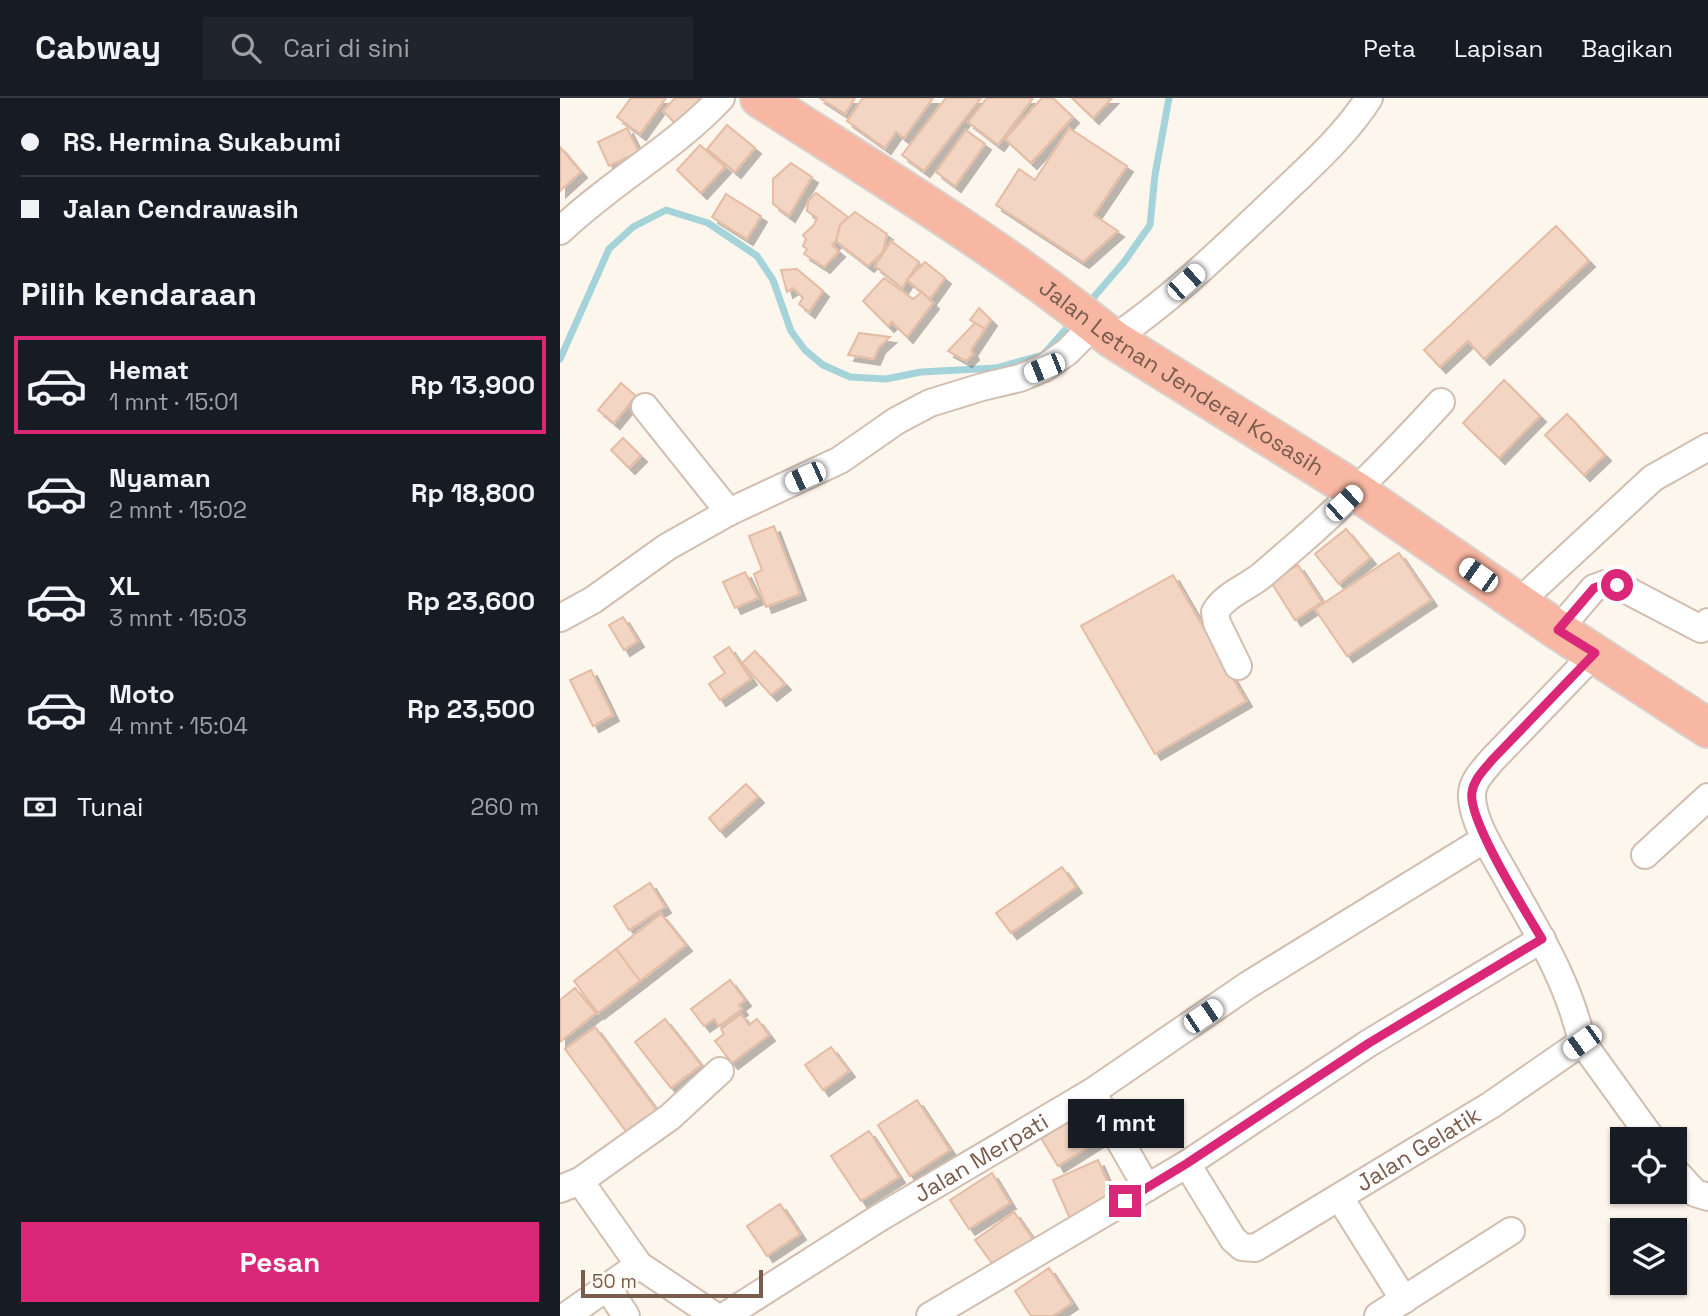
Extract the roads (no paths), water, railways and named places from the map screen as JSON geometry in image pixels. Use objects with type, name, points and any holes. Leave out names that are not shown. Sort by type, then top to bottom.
[{"type":"highway","name":"Jalan Letnan Jenderal Kosasih","points":[[760,98],[970,234],[1088,319],[1356,491],[1558,630],[1708,728]]},
{"type":"street","points":[[560,230],[679,138],[721,98]]},
{"type":"street","points":[[560,618],[593,600],[667,547],[729,512],[840,460],[896,421],[930,404],[1020,378],[1044,368],[1067,352],[1088,319],[1147,316],[1306,170],[1358,114],[1369,98]]},
{"type":"street","points":[[1238,666],[1216,618],[1218,607],[1259,578],[1356,491],[1441,402]]},
{"type":"street","points":[[645,407],[729,512]]},
{"type":"street","points":[[1518,603],[1653,478],[1708,447]]},
{"type":"street","points":[[1558,630],[1594,588],[1605,584],[1617,585],[1706,629]]},
{"type":"street","points":[[1595,653],[1476,779],[1471,794],[1485,839],[1542,939],[1574,1008],[1582,1042],[1643,1127]]},
{"type":"street","points":[[1645,856],[1708,797]]},
{"type":"street","name":"Jalan Merpati","points":[[725,1316],[879,1218],[1092,1092],[1248,985],[1485,839]]},
{"type":"street","points":[[930,1316],[1186,1164],[1369,1043],[1542,939]]},
{"type":"street","name":"Jalan Gelatik","points":[[1186,1164],[1233,1238],[1248,1249],[1255,1248],[1491,1105],[1582,1042]]},
{"type":"street","points":[[715,1316],[639,1265],[570,1185],[670,1117],[720,1071]]},
{"type":"street","points":[[1092,1092],[1147,1188]]},
{"type":"street","points":[[1687,1184],[1695,1193],[1708,1197]]},
{"type":"street","points":[[1340,1198],[1404,1300]]},
{"type":"street","points":[[1378,1316],[1511,1231]]},
{"type":"street","points":[[566,1316],[639,1265]]},
{"type":"street","points":[[608,1288],[626,1316]]},
{"type":"waterway","points":[[1087,305],[1124,262],[1150,225],[1155,175],[1169,98]]},
{"type":"waterway","points":[[560,359],[609,249],[633,227],[666,210],[708,223],[757,256],[773,280],[791,331],[805,350],[823,365],[850,377],[886,379],[921,372],[996,368],[1043,355],[1072,322]]}]
